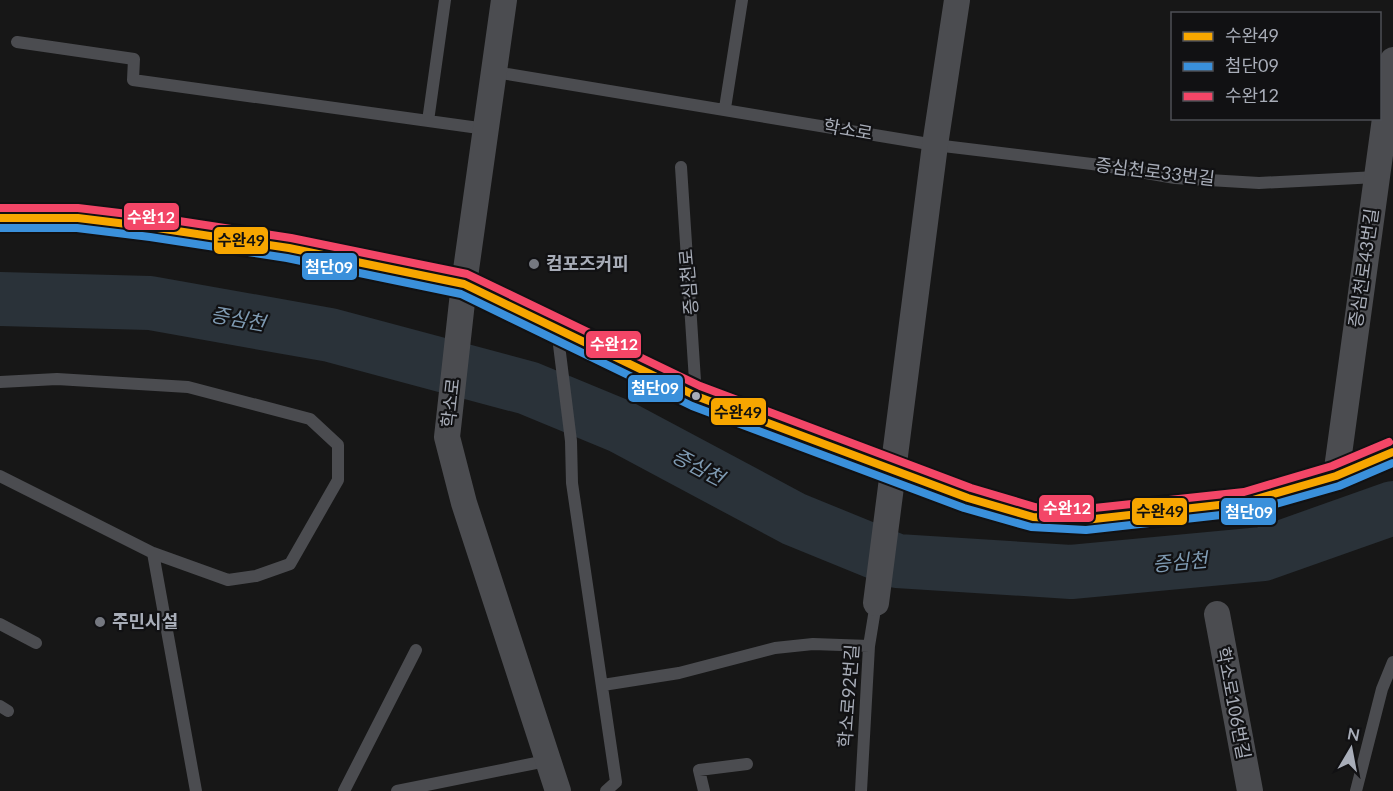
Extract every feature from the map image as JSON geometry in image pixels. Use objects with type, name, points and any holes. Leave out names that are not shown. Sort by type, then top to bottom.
[{"type":"street","name":"학소로","points":[[504,0],[464,284],[447,437],[464,503],[546,761],[558,791]]},
{"type":"street","points":[[876,603],[935,146],[957,0]]},
{"type":"street","name":"증심천로43번길","points":[[1336,476],[1393,60]]},
{"type":"street","points":[[0,218],[78,218],[151,227],[289,248],[464,284],[696,396],[968,498],[1033,517],[1085,520],[1191,510],[1246,502],[1336,476],[1393,452]]},
{"type":"street","name":"학소로106번길","points":[[1217,615],[1250,791]]},
{"type":"lane","points":[[428,122],[445,0]]},
{"type":"lane","points":[[725,108],[742,0]]},
{"type":"lane","points":[[17,42],[134,59],[132,80],[486,129]]},
{"type":"lane","name":"학소로","points":[[495,72],[725,108],[935,146]]},
{"type":"lane","name":"증심천로33번길","points":[[935,146],[1100,165],[1175,178],[1259,183],[1377,177]]},
{"type":"lane","name":"증심천로","points":[[681,167],[696,396]]},
{"type":"lane","points":[[556,328],[571,441],[572,483],[616,782],[606,791]]},
{"type":"lane","points":[[0,382],[57,379],[188,387],[310,419],[338,445],[338,480],[290,564],[256,576],[228,580],[153,552],[0,476]]},
{"type":"lane","points":[[153,552],[196,791]]},
{"type":"lane","name":"학소로92번길","points":[[861,791],[869,646],[876,603]]},
{"type":"lane","points":[[0,624],[36,643]]},
{"type":"lane","points":[[603,686],[680,674],[775,648],[813,644],[869,646]]},
{"type":"lane","points":[[344,791],[416,650]]},
{"type":"lane","points":[[1356,791],[1382,689],[1393,662]]},
{"type":"lane","points":[[397,791],[546,761]]},
{"type":"lane","points":[[704,791],[699,770],[747,764]]},
{"type":"waterway","name":"증심천","points":[[0,299],[150,303],[330,335],[528,388],[620,426],[794,519],[897,561],[1071,572],[1263,554],[1393,508]]},
{"type":"transit line","name":"수완12","points":[[0,208],[78,208],[153,217],[291,238],[467,274],[700,386],[971,488],[1035,507],[1085,509],[1244,492],[1332,466],[1389,442]]},
{"type":"transit line","name":"수완49","points":[[0,218],[78,218],[151,227],[289,248],[464,284],[696,396],[968,498],[1033,517],[1085,520],[1246,502],[1336,476],[1393,452]]},
{"type":"transit line","name":"첨단09","points":[[0,228],[77,228],[150,237],[287,258],[461,294],[692,406],[964,508],[1031,527],[1086,530],[1248,512],[1339,486],[1393,463]]},
{"type":"place","name":"컴포즈커피","points":[[534,264]]},
{"type":"place","name":"주민시설","points":[[100,622]]}]
